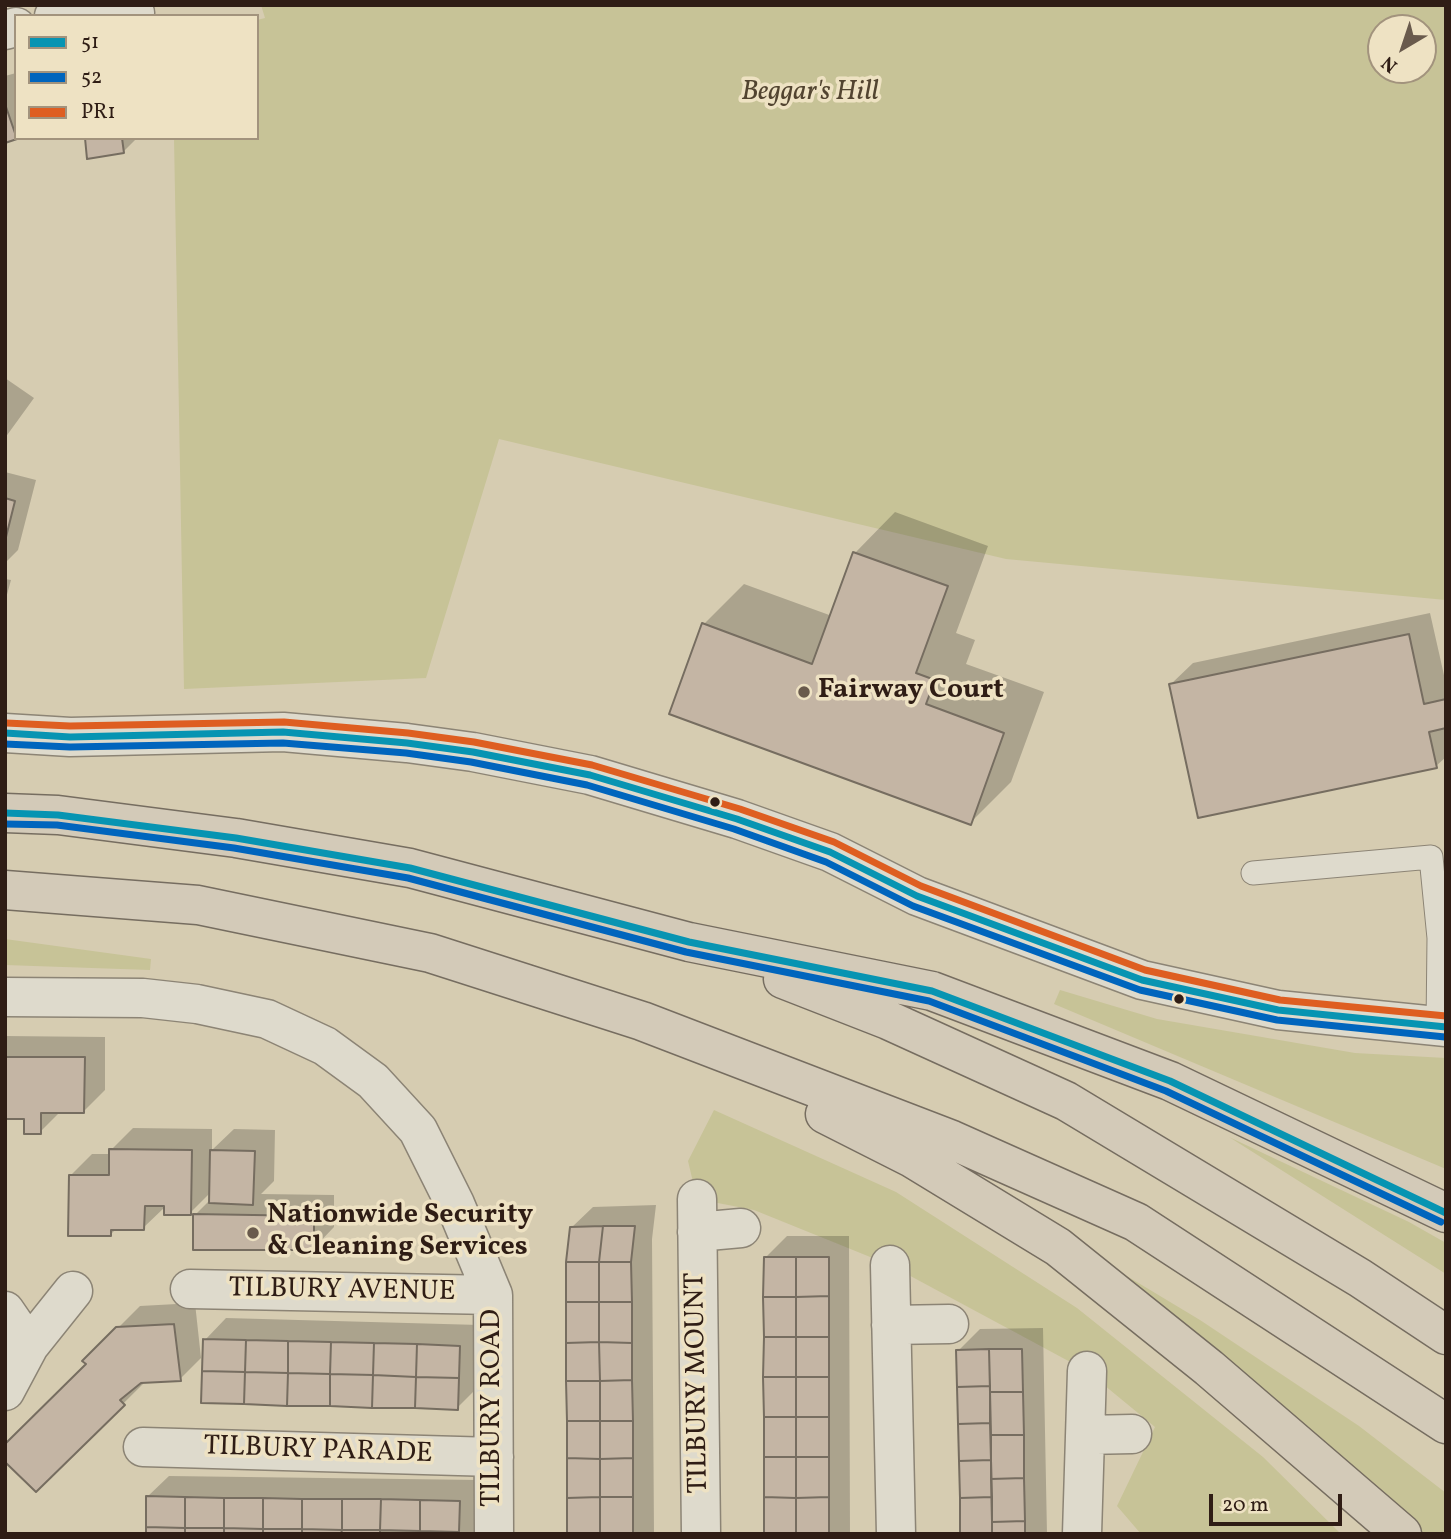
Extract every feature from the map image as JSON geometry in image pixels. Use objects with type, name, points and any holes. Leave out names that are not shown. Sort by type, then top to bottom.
[{"type":"highway","points":[[5,813],[58,815],[236,838],[410,868],[690,942],[932,990],[1170,1082],[1446,1213]]},
{"type":"highway","points":[[5,890],[198,905],[430,953],[642,1021],[952,1140],[1136,1222],[1446,1424]]},
{"type":"highway","points":[[690,942],[888,1020],[1066,1101],[1360,1278],[1446,1335]]},
{"type":"highway","points":[[642,1021],[912,1158],[1058,1247],[1209,1368],[1402,1534]]},
{"type":"street","points":[[95,14],[135,13]]},
{"type":"street","points":[[5,733],[69,737],[283,732],[473,752],[590,775],[737,819],[830,852],[917,896],[1142,980],[1278,1010],[1442,1027]]},
{"type":"street","name":"TILBURY ROAD","points":[[5,997],[143,998],[197,1004],[267,1019],[325,1046],[373,1081],[418,1130],[493,1294],[494,1534]]},
{"type":"street","name":"TILBURY MOUNT","points":[[701,1534],[697,1216],[741,1228]]},
{"type":"street","points":[[890,1265],[896,1534]]},
{"type":"street","name":"TILBURY AVENUE","points":[[190,1289],[493,1294]]},
{"type":"street","points":[[5,1391],[29,1346],[74,1292]]},
{"type":"street","points":[[5,1311],[29,1346]]},
{"type":"street","points":[[891,1325],[949,1324]]},
{"type":"street","points":[[1083,1534],[1087,1371]]},
{"type":"street","points":[[1085,1435],[1132,1434]]},
{"type":"street","name":"TILBURY PARADE","points":[[143,1447],[494,1457]]},
{"type":"lane","points":[[1253,873],[1431,857],[1439,937],[1442,1027]]},
{"type":"green space","name":"Beggar's Hill","points":[[261,5],[1446,5],[1446,600],[1006,559],[499,439],[426,678],[184,689],[174,140],[259,140],[259,20],[265,18]]},
{"type":"green space","points":[[5,939],[151,959],[150,970],[5,965]]},
{"type":"green space","points":[[1060,990],[1157,1019],[1355,1053],[1446,1058],[1446,1169],[1054,1004]]},
{"type":"green space","points":[[714,1110],[896,1192],[1077,1308],[1263,1457],[1341,1534],[1141,1534],[1117,1506],[1155,1427],[1087,1371],[890,1265],[754,1210],[697,1199],[688,1161]]},
{"type":"green space","points":[[1229,1137],[1409,1222],[1446,1243],[1446,1274]]},
{"type":"green space","points":[[1047,1228],[1200,1320],[1359,1426],[1446,1493],[1446,1534],[1419,1534]]},
{"type":"building","points":[[5,104],[14,130],[14,140],[5,143]]},
{"type":"building","points":[[85,140],[122,140],[124,153],[87,159]]},
{"type":"building","points":[[5,498],[15,501],[6,537],[5,537]]},
{"type":"building","name":"Fairway Court","points":[[853,552],[948,586],[916,673],[935,680],[926,704],[1004,733],[971,825],[669,714],[702,623],[812,664]]},
{"type":"building","points":[[1409,634],[1424,704],[1446,699],[1446,728],[1429,732],[1437,768],[1198,818],[1169,684]]},
{"type":"building","points":[[5,1057],[85,1057],[84,1113],[41,1113],[41,1134],[24,1134],[24,1119],[5,1119]]},
{"type":"building","points":[[109,1149],[192,1150],[191,1215],[164,1215],[164,1206],[145,1206],[144,1230],[111,1230],[111,1236],[68,1236],[69,1175],[109,1175]]},
{"type":"building","points":[[210,1150],[255,1151],[253,1205],[209,1203]]},
{"type":"building","name":"Nationwide Security & Cleaning Services","points":[[193,1214],[314,1216],[314,1250],[193,1250]]},
{"type":"building","points":[[603,1226],[635,1226],[631,1262],[599,1262]]},
{"type":"building","points":[[603,1226],[599,1262],[566,1262],[570,1227]]},
{"type":"building","points":[[764,1257],[796,1257],[796,1297],[763,1297]]},
{"type":"building","points":[[796,1257],[829,1257],[829,1296],[796,1297]]},
{"type":"building","points":[[566,1262],[599,1262],[599,1302],[566,1302]]},
{"type":"building","points":[[599,1262],[631,1262],[632,1302],[599,1302]]},
{"type":"building","points":[[829,1296],[829,1337],[796,1337],[796,1297]]},
{"type":"building","points":[[763,1297],[796,1297],[796,1337],[764,1337]]},
{"type":"building","points":[[566,1302],[599,1302],[599,1342],[566,1343]]},
{"type":"building","points":[[599,1302],[632,1302],[632,1343],[599,1342]]},
{"type":"building","points":[[174,1324],[181,1381],[141,1383],[120,1400],[125,1405],[36,1492],[5,1462],[5,1444],[86,1364],[82,1361],[116,1327]]},
{"type":"building","points":[[764,1337],[796,1337],[796,1377],[763,1377]]},
{"type":"building","points":[[796,1337],[829,1337],[829,1377],[796,1377]]},
{"type":"building","points":[[203,1339],[246,1340],[245,1372],[202,1371]]},
{"type":"building","points":[[246,1340],[288,1341],[288,1373],[245,1372]]},
{"type":"building","points":[[288,1341],[331,1342],[330,1374],[288,1373]]},
{"type":"building","points":[[331,1342],[374,1343],[373,1375],[330,1374]]},
{"type":"building","points":[[599,1342],[600,1381],[566,1381],[566,1343]]},
{"type":"building","points":[[599,1342],[632,1343],[632,1380],[600,1381]]},
{"type":"building","points":[[374,1343],[417,1344],[416,1377],[373,1375]]},
{"type":"building","points":[[417,1344],[460,1346],[459,1378],[416,1377]]},
{"type":"building","points":[[989,1349],[990,1386],[957,1387],[956,1350]]},
{"type":"building","points":[[989,1349],[1022,1349],[1023,1392],[990,1392]]},
{"type":"building","points":[[202,1371],[245,1372],[244,1404],[201,1403]]},
{"type":"building","points":[[245,1372],[288,1373],[287,1406],[244,1404]]},
{"type":"building","points":[[288,1373],[330,1374],[330,1406],[287,1406]]},
{"type":"building","points":[[330,1374],[373,1375],[372,1408],[330,1406]]},
{"type":"building","points":[[373,1375],[416,1377],[415,1408],[372,1408]]},
{"type":"building","points":[[416,1377],[459,1378],[458,1410],[415,1408]]},
{"type":"building","points":[[763,1377],[796,1377],[796,1417],[764,1417]]},
{"type":"building","points":[[796,1377],[829,1377],[829,1417],[796,1417]]},
{"type":"building","points":[[632,1380],[633,1421],[600,1421],[600,1381]]},
{"type":"building","points":[[566,1381],[600,1381],[600,1421],[567,1421]]},
{"type":"building","points":[[990,1386],[990,1423],[958,1424],[957,1387]]},
{"type":"building","points":[[990,1392],[1023,1392],[1024,1435],[991,1435]]},
{"type":"building","points":[[764,1417],[796,1417],[796,1457],[764,1457]]},
{"type":"building","points":[[796,1417],[829,1417],[829,1457],[796,1457]]},
{"type":"building","points":[[567,1421],[600,1421],[600,1459],[567,1458]]},
{"type":"building","points":[[600,1421],[633,1421],[633,1458],[600,1459]]},
{"type":"building","points":[[990,1423],[991,1460],[959,1461],[958,1424]]},
{"type":"building","points":[[991,1435],[1024,1435],[1024,1478],[991,1479]]},
{"type":"building","points":[[764,1457],[796,1457],[796,1498],[764,1497]]},
{"type":"building","points":[[796,1457],[829,1457],[829,1497],[796,1498]]},
{"type":"building","points":[[567,1458],[600,1459],[600,1497],[567,1498]]},
{"type":"building","points":[[633,1458],[633,1497],[600,1497],[600,1459]]},
{"type":"building","points":[[991,1460],[992,1497],[960,1498],[959,1461]]},
{"type":"building","points":[[1024,1478],[1025,1521],[992,1522],[991,1479]]},
{"type":"building","points":[[146,1496],[185,1497],[185,1528],[146,1527]]},
{"type":"building","points":[[185,1497],[224,1498],[224,1528],[185,1528]]},
{"type":"building","points":[[600,1497],[600,1534],[567,1534],[567,1498]]},
{"type":"building","points":[[600,1497],[633,1497],[633,1534],[600,1534]]},
{"type":"building","points":[[764,1497],[796,1498],[796,1534],[764,1534]]},
{"type":"building","points":[[829,1497],[829,1534],[796,1534],[796,1498]]},
{"type":"building","points":[[992,1497],[992,1534],[960,1534],[960,1498]]},
{"type":"building","points":[[224,1498],[263,1498],[263,1529],[224,1528]]},
{"type":"building","points":[[263,1498],[302,1499],[302,1529],[263,1529]]},
{"type":"building","points":[[302,1499],[342,1499],[342,1530],[302,1529]]},
{"type":"building","points":[[342,1499],[381,1499],[380,1530],[342,1530]]},
{"type":"building","points":[[381,1499],[420,1500],[420,1531],[380,1530]]},
{"type":"building","points":[[420,1500],[460,1501],[459,1532],[420,1531]]},
{"type":"building","points":[[1025,1521],[1025,1534],[992,1534],[992,1522]]},
{"type":"building","points":[[146,1527],[185,1528],[185,1534],[146,1534]]},
{"type":"building","points":[[185,1528],[224,1528],[224,1534],[185,1534]]},
{"type":"building","points":[[224,1528],[263,1529],[263,1534],[224,1534]]},
{"type":"building","points":[[263,1529],[302,1529],[302,1534],[263,1534]]},
{"type":"building","points":[[302,1529],[342,1530],[341,1534],[302,1534]]},
{"type":"building","points":[[342,1530],[380,1530],[380,1534],[341,1534]]},
{"type":"transit line","name":"PR1","points":[[6,723],[70,726],[284,722],[474,742],[592,765],[740,809],[834,842],[921,886],[1145,970],[1280,1000],[1446,1016]]},
{"type":"transit line","name":"51","points":[[5,733],[70,737],[283,732],[473,752],[590,775],[737,819],[830,852],[917,896],[1142,980],[1278,1010],[1446,1027]]},
{"type":"transit line","name":"52","points":[[5,744],[70,747],[283,743],[406,753],[471,762],[587,785],[734,829],[826,862],[913,906],[1140,990],[1277,1020],[1445,1037]]},
{"type":"transit line","name":"51","points":[[5,813],[58,815],[236,838],[410,868],[689,942],[932,991],[1170,1081],[1446,1213]]},
{"type":"transit line","name":"52","points":[[5,824],[57,825],[234,848],[408,878],[686,952],[929,1001],[1166,1091],[1441,1222]]},
{"type":"place","name":"Fairway Court","points":[[804,692]]},
{"type":"place","name":"Nationwide Security & Cleaning Services","points":[[253,1233]]}]
